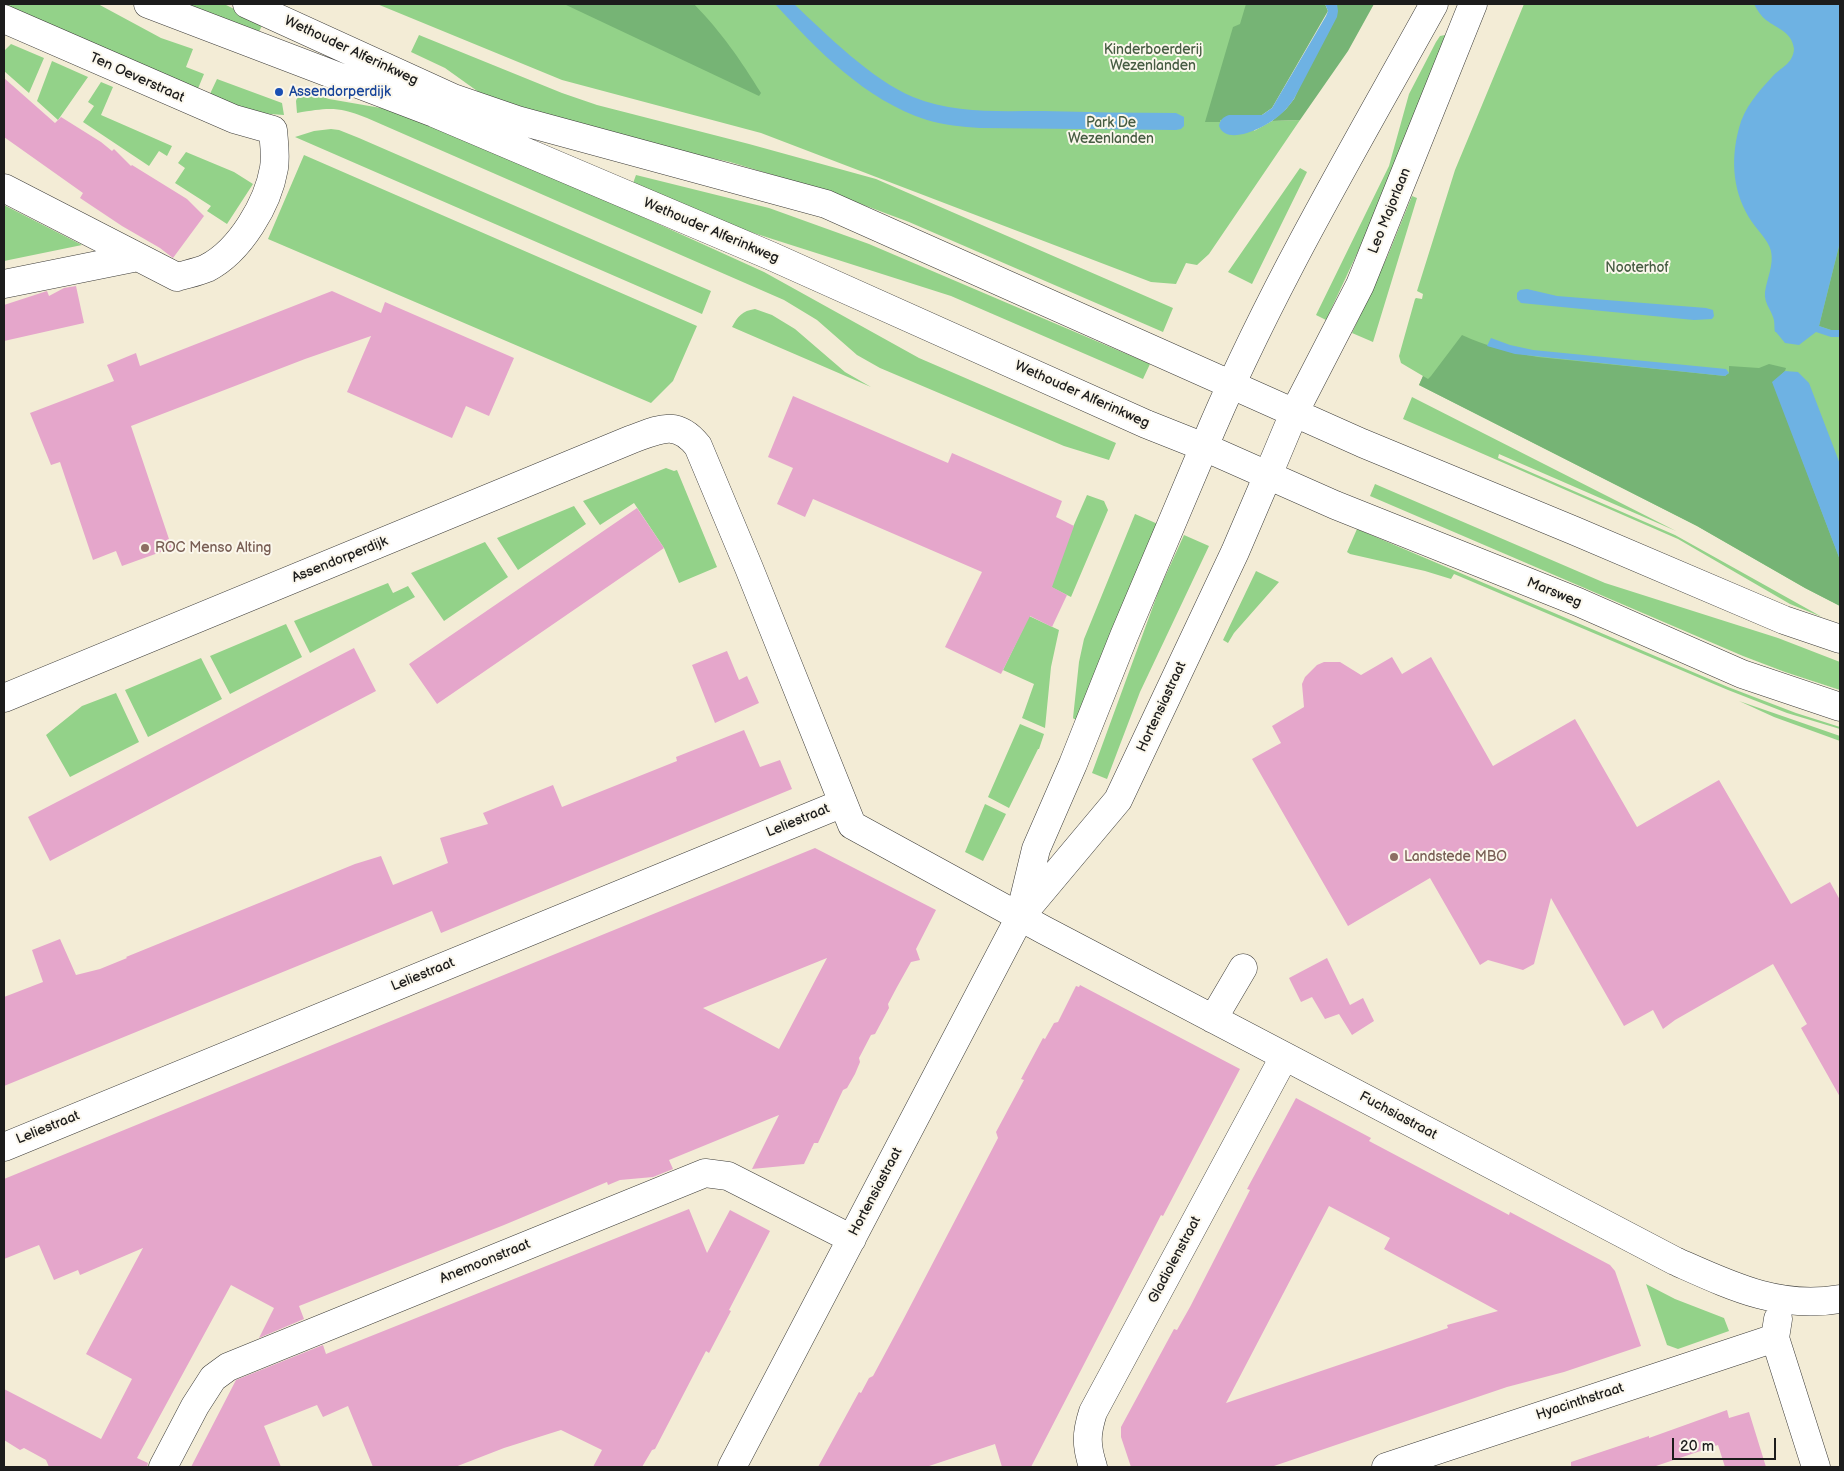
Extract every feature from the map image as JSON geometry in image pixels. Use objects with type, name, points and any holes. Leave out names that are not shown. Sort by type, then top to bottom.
[{"type":"street","name":"Wethouder Alferinkweg","points":[[148,4],[434,113],[771,256],[1146,424],[1204,447],[1268,476]]},
{"type":"street","name":"Wethouder Alferinkweg","points":[[247,4],[453,98],[518,120],[826,204],[1294,413]]},
{"type":"street","points":[[1230,385],[1264,315],[1434,4]]},
{"type":"street","name":"Leo Majorlaan","points":[[1268,476],[1294,413],[1360,285],[1473,4]]},
{"type":"street","name":"Ten Oeverstraat","points":[[4,19],[234,120],[273,130],[274,170],[266,196],[251,225],[233,249],[207,268],[177,277],[138,257]]},
{"type":"street","points":[[4,188],[138,257]]},
{"type":"street","points":[[4,284],[138,257]]},
{"type":"street","name":"Hortensiastraat","points":[[1020,917],[1036,849],[1230,385]]},
{"type":"street","points":[[1294,413],[1784,620],[1840,639]]},
{"type":"street","name":"Assendorperdijk","points":[[4,698],[630,440],[663,428],[677,429]]},
{"type":"street","name":"Leliestraat","points":[[677,429],[689,435],[698,446],[852,825],[1020,917]]},
{"type":"street","name":"Hortensiastraat","points":[[732,1467],[1020,917],[1118,800],[1236,552],[1268,476]]},
{"type":"street","name":"Marsweg","points":[[1268,476],[1335,505],[1578,602],[1742,674],[1840,707]]},
{"type":"street","name":"Leliestraat","points":[[4,1146],[843,803]]},
{"type":"street","name":"Fuchsiastraat","points":[[1020,917],[1675,1261],[1740,1289],[1782,1300]]},
{"type":"street","points":[[1213,1019],[1243,968]]},
{"type":"street","name":"Gladiolenstraat","points":[[1093,1467],[1087,1449],[1087,1430],[1093,1412],[1284,1057]]},
{"type":"street","name":"Anemoonstraat","points":[[163,1467],[213,1378],[228,1367],[706,1173],[728,1176],[852,1239]]},
{"type":"street","points":[[1816,1467],[1775,1338],[1782,1300],[1820,1303],[1840,1299]]},
{"type":"street","name":"Hyacinthstraat","points":[[1386,1467],[1775,1338]]},
{"type":"green space","points":[[4,4],[98,4],[161,38],[193,49],[186,67],[204,74],[197,91],[4,7]]},
{"type":"green space","points":[[182,4],[224,4],[263,23],[259,32]]},
{"type":"green space","name":"Park De Wezenlanden","points":[[377,4],[1316,4],[1254,131],[1272,121],[1300,120],[1209,254],[1197,265],[1186,263],[1176,284],[1151,282],[761,133],[562,80]]},
{"type":"green space","points":[[564,4],[694,4],[730,47],[761,93],[759,96]]},
{"type":"green space","points":[[1246,4],[1325,4],[1328,11],[1272,108],[1262,115],[1220,120],[1220,122],[1205,122],[1233,27],[1240,24]]},
{"type":"green space","points":[[1337,4],[1374,4],[1348,51],[1300,120],[1272,121],[1294,99]]},
{"type":"green space","name":"Nooterhof","points":[[1524,4],[1840,4],[1840,606],[1697,526],[1419,385],[1423,376],[1401,363],[1399,356],[1415,299],[1422,299],[1423,294],[1417,291],[1455,170]]},
{"type":"green space","points":[[419,35],[562,93],[597,105],[876,179],[1173,308],[1163,332],[909,222],[826,191],[730,162],[647,144],[487,98],[445,68],[411,52]]},
{"type":"green space","points":[[1445,35],[1448,37],[1389,185],[1326,320],[1316,315],[1389,166],[1409,94],[1436,42],[1440,36]]},
{"type":"green space","points":[[11,44],[44,58],[29,93],[4,71],[4,51]]},
{"type":"green space","points":[[52,61],[88,77],[58,120],[37,101]]},
{"type":"green space","points":[[217,79],[282,103],[284,115],[257,113],[209,96]]},
{"type":"green space","points":[[101,82],[113,87],[101,115],[172,146],[167,156],[159,151],[149,166],[83,122],[94,106],[88,102]]},
{"type":"green space","points":[[300,89],[329,99],[404,112],[526,164],[764,272],[919,358],[1116,443],[1109,460],[1064,446],[880,368],[857,355],[817,320],[784,300],[367,118],[348,111],[332,109],[297,113],[296,101]]},
{"type":"green space","points":[[331,129],[359,138],[711,291],[702,314],[295,137],[314,131]]},
{"type":"green space","points":[[186,152],[234,172],[253,184],[227,224],[207,211],[211,206],[175,183],[185,168],[178,163]]},
{"type":"green space","points":[[304,155],[697,326],[673,381],[651,403],[268,239]]},
{"type":"green space","points":[[1300,168],[1307,172],[1252,284],[1228,272]]},
{"type":"green space","points":[[636,175],[769,208],[869,244],[1150,364],[1143,379],[951,296],[694,214],[632,186]]},
{"type":"green space","points":[[1412,196],[1417,198],[1373,342],[1352,333],[1388,255]]},
{"type":"green space","points":[[4,205],[82,245],[4,261]]},
{"type":"green space","points":[[1840,242],[1840,330],[1831,330],[1819,326]]},
{"type":"green space","points":[[755,309],[772,315],[795,329],[845,372],[871,387],[732,327],[741,315]]},
{"type":"green space","points":[[1462,335],[1499,349],[1538,357],[1725,376],[1729,373],[1729,366],[1759,368],[1769,364],[1786,368],[1773,382],[1840,560],[1840,606],[1697,526],[1419,385],[1423,376],[1428,379],[1431,376]]},
{"type":"green space","points":[[1412,397],[1676,531],[1499,454],[1498,458],[1675,535],[1822,617],[1790,604],[1678,539],[1403,419]]},
{"type":"green space","points":[[666,468],[674,471],[677,470],[717,567],[679,583],[664,548],[634,503],[600,525],[583,501]]},
{"type":"green space","points":[[1375,484],[1605,583],[1778,638],[1840,662],[1840,690],[1743,656],[1370,496]]},
{"type":"green space","points":[[1087,495],[1104,501],[1108,510],[1071,597],[1045,584]]},
{"type":"green space","points":[[574,506],[586,524],[518,570],[497,538]]},
{"type":"green space","points":[[1135,514],[1160,525],[1076,719],[1074,719],[1079,662],[1084,639]]},
{"type":"green space","points":[[1357,529],[1728,687],[1796,713],[1840,727],[1840,729],[1787,713],[1728,690],[1454,574],[1451,579],[1425,571],[1350,554],[1347,552]]},
{"type":"green space","points":[[1184,535],[1209,546],[1140,692],[1107,779],[1092,773],[1159,590]]},
{"type":"green space","points":[[485,542],[508,577],[444,621],[411,573]]},
{"type":"green space","points":[[1256,571],[1279,582],[1234,633],[1228,643],[1223,640]]},
{"type":"green space","points":[[388,583],[393,593],[408,586],[415,597],[310,653],[294,621]]},
{"type":"green space","points":[[1029,616],[1059,630],[1051,667],[1045,728],[1022,718],[1034,684],[1003,670]]},
{"type":"green space","points":[[286,624],[302,657],[230,694],[210,656]]},
{"type":"green space","points":[[201,658],[222,699],[148,737],[125,690]]},
{"type":"green space","points":[[116,693],[139,742],[70,777],[46,735],[82,706]]},
{"type":"green space","points":[[1739,701],[1840,736],[1840,741],[1774,717]]},
{"type":"green space","points":[[1020,724],[1044,734],[1039,749],[1009,808],[988,797]]},
{"type":"green space","points":[[985,804],[1006,814],[983,861],[965,852]]},
{"type":"green space","points":[[1646,1284],[1675,1299],[1724,1318],[1729,1331],[1678,1349],[1667,1345]]},
{"type":"water","points":[[775,4],[794,4],[835,42],[882,80],[913,97],[929,102],[961,109],[994,111],[1176,113],[1184,117],[1184,126],[1176,130],[980,128],[927,120],[904,111],[863,87],[825,56]]},
{"type":"water","points":[[1325,4],[1337,4],[1337,17],[1294,99],[1276,119],[1268,124],[1239,135],[1231,135],[1224,132],[1219,126],[1221,120],[1229,115],[1262,115],[1272,108],[1326,16],[1328,11]]},
{"type":"water","points":[[1754,4],[1840,4],[1840,242],[1819,326],[1831,330],[1840,330],[1840,337],[1831,337],[1816,332],[1799,345],[1785,343],[1775,332],[1774,319],[1765,296],[1771,266],[1772,256],[1770,247],[1746,211],[1737,189],[1735,177],[1736,140],[1744,114],[1762,88],[1789,62],[1794,49],[1793,43],[1787,35],[1764,18]]},
{"type":"water","points":[[1527,289],[1557,296],[1706,308],[1713,310],[1714,316],[1712,319],[1694,320],[1521,303],[1517,299],[1517,293],[1520,290]]},
{"type":"water","points":[[1491,338],[1510,345],[1533,350],[1726,369],[1729,373],[1725,376],[1515,354],[1487,346]]},
{"type":"water","points":[[1785,371],[1798,372],[1809,383],[1840,464],[1840,560],[1772,382]]},
{"type":"building","points":[[4,78],[55,123],[61,117],[112,151],[114,149],[131,166],[187,199],[204,216],[173,258],[80,198],[83,193],[4,137]]},
{"type":"building","points":[[76,286],[84,323],[4,341],[4,305],[47,291],[49,296],[64,288]]},
{"type":"building","points":[[332,291],[381,313],[385,302],[514,358],[489,416],[466,406],[452,438],[347,392],[371,336],[305,359],[131,426],[172,548],[122,566],[116,551],[93,560],[60,462],[51,465],[30,413],[114,381],[107,365],[136,353],[140,366]]},
{"type":"building","points":[[793,396],[948,463],[952,453],[1062,501],[1056,517],[1074,526],[1052,587],[1067,595],[1052,627],[1030,616],[1001,674],[945,647],[982,572],[813,499],[805,517],[777,504],[793,468],[768,457]]},
{"type":"building","points":[[637,508],[664,548],[437,704],[409,664]]},
{"type":"building","points":[[354,648],[376,691],[50,861],[28,817]]},
{"type":"building","points":[[727,651],[739,680],[747,676],[759,703],[715,723],[692,665]]},
{"type":"building","points":[[1392,657],[1402,674],[1431,657],[1493,766],[1575,719],[1637,827],[1719,780],[1791,904],[1830,882],[1840,900],[1840,1097],[1801,1028],[1807,1024],[1773,964],[1675,1020],[1663,1029],[1653,1010],[1624,1026],[1551,898],[1534,964],[1523,970],[1488,960],[1480,965],[1430,878],[1348,926],[1252,759],[1281,743],[1272,726],[1304,707],[1302,684],[1305,677],[1317,665],[1324,662],[1340,662],[1361,675]]},
{"type":"building","points":[[744,730],[760,767],[780,760],[792,789],[441,933],[432,911],[4,1086],[4,997],[43,982],[32,950],[60,939],[76,975],[100,969],[355,864],[381,856],[393,885],[448,863],[440,838],[488,824],[483,813],[553,785],[562,807],[677,761],[676,757]]},
{"type":"building","points":[[815,848],[936,910],[916,949],[920,960],[911,962],[888,1004],[889,1008],[875,1034],[871,1035],[859,1058],[860,1062],[855,1074],[847,1088],[843,1090],[818,1143],[814,1143],[804,1164],[752,1169],[779,1115],[669,1160],[673,1169],[653,1177],[620,1180],[608,1185],[607,1182],[299,1306],[304,1319],[259,1338],[274,1308],[231,1285],[137,1458],[148,1463],[147,1467],[49,1467],[46,1460],[24,1448],[20,1450],[4,1440],[4,1389],[101,1439],[132,1379],[86,1354],[143,1248],[80,1275],[78,1270],[54,1280],[39,1245],[4,1259],[4,1179]],"holes":[[[827,958],[779,1049],[703,1008]]]},
{"type":"building","points":[[1327,958],[1350,1005],[1363,998],[1374,1021],[1352,1035],[1339,1014],[1325,1019],[1312,997],[1301,1002],[1289,978]]},
{"type":"building","points":[[1080,985],[1240,1069],[1163,1216],[1161,1215],[1031,1467],[1002,1467],[995,1444],[926,1467],[818,1467],[859,1392],[861,1393],[869,1378],[873,1376],[902,1322],[998,1138],[996,1132],[1024,1080],[1021,1079],[1043,1038],[1045,1039],[1054,1023],[1058,1022],[1076,986],[1079,987]]},
{"type":"building","points":[[1296,1098],[1371,1138],[1369,1141],[1509,1215],[1510,1212],[1610,1265],[1615,1271],[1641,1346],[1564,1372],[1507,1387],[1271,1467],[1131,1467],[1121,1437],[1121,1427],[1174,1329],[1177,1330],[1190,1307],[1250,1190],[1247,1189]],"holes":[[[1329,1206],[1390,1238],[1384,1249],[1498,1311],[1447,1325],[1448,1328],[1226,1403]]]},
{"type":"building","points":[[689,1209],[707,1253],[730,1210],[770,1231],[709,1353],[706,1351],[655,1449],[652,1450],[642,1467],[593,1467],[602,1450],[561,1430],[504,1448],[455,1467],[373,1467],[348,1406],[323,1417],[317,1405],[264,1426],[281,1467],[191,1467],[236,1380],[323,1345],[326,1354]]},
{"type":"building","points":[[1727,1410],[1729,1418],[1749,1412],[1766,1467],[1725,1467],[1718,1445],[1657,1467],[1571,1467],[1571,1462],[1649,1436],[1649,1438]]},
{"type":"place","name":"Assendorperdijk","points":[[279,92]]},
{"type":"place","name":"ROC Menso Alting","points":[[145,548]]},
{"type":"place","name":"Landstede MBO","points":[[1394,857]]},
{"type":"park label","name":"Kinderboerderij Wezenlanden","points":[[1153,58]]}]
